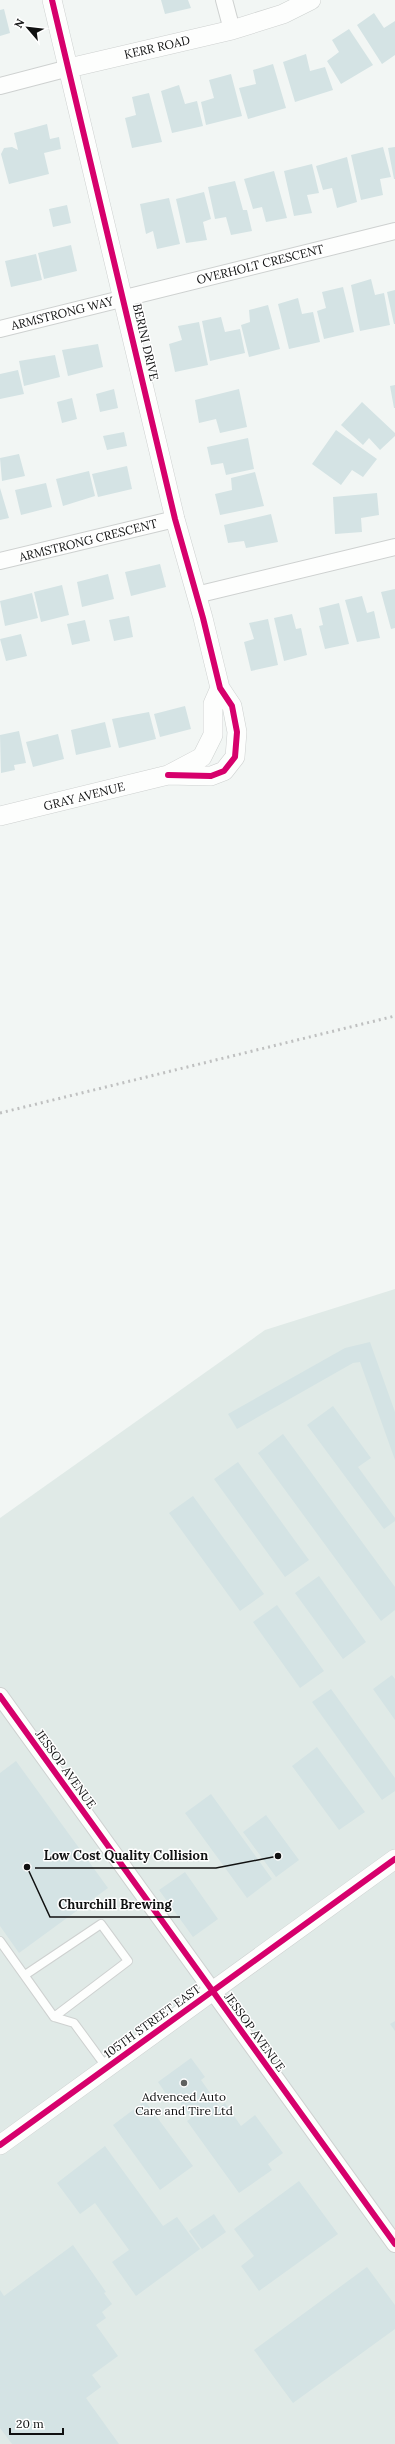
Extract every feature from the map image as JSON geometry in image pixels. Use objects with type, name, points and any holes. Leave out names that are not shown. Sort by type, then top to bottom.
[{"type":"street","name":"BERINI DRIVE","points":[[52,0],[125,298],[175,519],[220,688]]},
{"type":"street","points":[[224,0],[232,30]]},
{"type":"street","name":"KERR ROAD","points":[[0,86],[69,68],[232,30],[283,14],[311,0]]},
{"type":"street","name":"OVERHOLT CRESCENT","points":[[125,298],[395,231]]},
{"type":"street","name":"ARMSTRONG WAY","points":[[0,329],[125,298]]},
{"type":"street","name":"ARMSTRONG CRESCENT","points":[[0,561],[175,519]]},
{"type":"street","points":[[196,595],[395,546]]},
{"type":"street","name":"GRAY AVENUE","points":[[0,816],[168,775],[211,776],[224,771],[235,757],[237,732],[232,706],[220,688],[212,704],[214,736],[202,756],[168,775]]},
{"type":"street","name":"JESSOP AVENUE","points":[[0,1696],[395,2244]]},
{"type":"street","name":"105TH STREET EAST","points":[[0,2145],[395,1859]]},
{"type":"lane","points":[[25,1975],[101,1924],[128,1961],[54,2017]]},
{"type":"lane","points":[[0,1941],[54,2017],[74,2023],[107,2068]]},
{"type":"shaded area","points":[[395,1289],[395,2444],[0,2444],[0,1518],[265,1330]]},
{"type":"building","points":[[161,0],[188,0],[191,8],[165,14]]},
{"type":"building","points":[[4,9],[10,33],[0,36],[0,10]]},
{"type":"building","points":[[374,13],[384,28],[395,21],[395,55],[382,64],[357,25]]},
{"type":"building","points":[[349,29],[373,65],[341,84],[327,61],[339,52],[332,40]]},
{"type":"building","points":[[306,54],[310,71],[325,67],[333,90],[295,102],[283,62]]},
{"type":"building","points":[[273,64],[286,108],[248,119],[239,88],[256,84],[253,70]]},
{"type":"building","points":[[231,74],[242,116],[206,125],[201,102],[214,98],[209,80]]},
{"type":"building","points":[[179,85],[185,104],[197,101],[203,126],[172,133],[161,91]]},
{"type":"building","points":[[149,93],[162,142],[132,148],[125,118],[136,115],[132,97]]},
{"type":"building","points":[[47,124],[50,139],[59,137],[61,149],[44,153],[49,174],[9,184],[1,154],[4,148],[12,147],[18,150],[14,133]]},
{"type":"building","points":[[383,147],[391,177],[380,179],[383,195],[361,200],[351,155]]},
{"type":"building","points":[[395,147],[395,179],[394,179],[388,148]]},
{"type":"building","points":[[347,157],[357,202],[337,208],[332,188],[323,190],[316,166]]},
{"type":"building","points":[[312,164],[319,193],[307,195],[312,213],[294,216],[284,171]]},
{"type":"building","points":[[274,171],[287,218],[266,222],[262,207],[253,209],[244,179]]},
{"type":"building","points":[[235,181],[243,210],[247,210],[252,231],[231,235],[226,217],[215,219],[208,187]]},
{"type":"building","points":[[204,192],[211,219],[203,222],[207,240],[186,243],[176,199]]},
{"type":"building","points":[[169,198],[180,244],[157,249],[153,231],[146,234],[140,204]]},
{"type":"building","points":[[67,205],[71,223],[53,227],[49,209]]},
{"type":"building","points":[[71,245],[77,271],[44,279],[38,253]]},
{"type":"building","points":[[36,254],[42,280],[11,287],[5,261]]},
{"type":"building","points":[[371,279],[375,295],[384,293],[390,325],[360,331],[351,285]]},
{"type":"building","points":[[343,287],[354,332],[324,339],[317,311],[326,308],[322,292]]},
{"type":"building","points":[[395,290],[395,324],[394,324],[387,292]]},
{"type":"building","points":[[298,298],[302,314],[313,312],[320,342],[289,349],[278,304]]},
{"type":"building","points":[[268,305],[280,349],[249,357],[241,325],[250,322],[249,310]]},
{"type":"building","points":[[221,317],[225,332],[240,329],[245,353],[210,361],[202,321]]},
{"type":"building","points":[[199,322],[208,365],[175,372],[169,344],[182,340],[178,326]]},
{"type":"building","points":[[98,344],[103,367],[68,376],[62,350]]},
{"type":"building","points":[[55,355],[60,377],[24,386],[19,361]]},
{"type":"building","points":[[18,370],[24,394],[0,399],[0,374]]},
{"type":"building","points":[[395,385],[395,408],[394,408],[390,386]]},
{"type":"building","points":[[114,389],[118,408],[100,412],[96,394]]},
{"type":"building","points":[[239,389],[247,427],[220,433],[216,419],[199,423],[195,400]]},
{"type":"building","points":[[72,398],[77,419],[62,423],[57,402]]},
{"type":"building","points":[[362,402],[395,433],[395,436],[380,450],[369,438],[363,445],[341,425]]},
{"type":"building","points":[[336,430],[377,459],[363,477],[352,470],[341,485],[312,464]]},
{"type":"building","points":[[124,432],[127,446],[107,450],[103,436]]},
{"type":"building","points":[[248,438],[254,469],[226,475],[223,463],[211,465],[207,447]]},
{"type":"building","points":[[19,454],[25,476],[2,481],[0,458]]},
{"type":"building","points":[[127,466],[132,489],[98,497],[92,474]]},
{"type":"building","points":[[89,471],[95,496],[63,506],[56,479]]},
{"type":"building","points":[[255,472],[264,506],[220,515],[215,494],[232,490],[231,478]]},
{"type":"building","points":[[46,483],[52,507],[21,515],[15,490]]},
{"type":"building","points":[[0,488],[9,518],[0,520]]},
{"type":"building","points":[[377,493],[379,515],[361,518],[362,532],[335,534],[333,497]]},
{"type":"building","points":[[271,514],[278,542],[246,548],[244,541],[228,543],[224,525]]},
{"type":"building","points":[[160,564],[166,587],[131,596],[125,572]]},
{"type":"building","points":[[108,574],[114,599],[82,607],[77,582]]},
{"type":"building","points":[[62,585],[69,615],[41,622],[34,592]]},
{"type":"building","points":[[395,589],[395,628],[391,629],[381,592]]},
{"type":"building","points":[[32,593],[38,618],[5,626],[0,601]]},
{"type":"building","points":[[362,596],[367,613],[374,611],[380,638],[357,642],[345,600]]},
{"type":"building","points":[[339,603],[349,644],[325,649],[319,626],[323,625],[319,608]]},
{"type":"building","points":[[292,614],[296,629],[301,628],[307,655],[284,661],[274,618]]},
{"type":"building","points":[[129,616],[133,637],[114,641],[109,620]]},
{"type":"building","points":[[268,619],[278,665],[251,671],[244,642],[254,639],[249,623]]},
{"type":"building","points":[[85,620],[90,641],[72,645],[67,624]]},
{"type":"building","points":[[21,634],[27,656],[6,661],[0,639]]},
{"type":"building","points":[[185,706],[191,729],[160,737],[154,714]]},
{"type":"building","points":[[149,712],[156,739],[119,748],[112,719]]},
{"type":"building","points":[[105,722],[111,747],[76,755],[71,730]]},
{"type":"building","points":[[19,731],[26,763],[14,765],[15,770],[1,773],[0,735]]},
{"type":"building","points":[[58,734],[64,759],[33,767],[26,742]]},
{"type":"building","points":[[370,1342],[395,1412],[395,1460],[360,1362],[353,1363],[237,1429],[228,1414],[345,1348]]},
{"type":"building","points":[[333,1406],[371,1458],[358,1467],[395,1518],[395,1521],[384,1529],[307,1425]]},
{"type":"building","points":[[283,1434],[395,1587],[395,1610],[381,1621],[258,1453]]},
{"type":"building","points":[[238,1462],[309,1560],[285,1577],[214,1479]]},
{"type":"building","points":[[193,1496],[264,1594],[240,1611],[169,1513]]},
{"type":"building","points":[[319,1576],[366,1642],[343,1659],[295,1593]]},
{"type":"building","points":[[277,1605],[324,1671],[300,1688],[253,1622]]},
{"type":"building","points":[[392,1675],[395,1679],[395,1720],[373,1689]]},
{"type":"building","points":[[331,1689],[395,1778],[395,1791],[382,1800],[312,1702]]},
{"type":"building","points":[[317,1747],[365,1812],[339,1830],[292,1766]]},
{"type":"building","points":[[16,1761],[108,1888],[19,1953],[0,1926],[0,1773]]},
{"type":"building","points":[[211,1794],[272,1879],[247,1898],[185,1813]]},
{"type":"building","points":[[266,1815],[299,1860],[276,1877],[243,1832]]},
{"type":"building","points":[[185,1872],[218,1919],[193,1937],[159,1890]]},
{"type":"building","points":[[395,2021],[395,2031],[390,2024]]},
{"type":"building","points":[[191,2058],[205,2077],[201,2080],[220,2107],[225,2103],[241,2126],[255,2115],[283,2153],[268,2164],[272,2170],[239,2193],[187,2121],[191,2118],[176,2097],[171,2101],[158,2082]]},
{"type":"building","points":[[145,2101],[193,2166],[160,2190],[113,2125]]},
{"type":"building","points":[[105,2146],[163,2226],[177,2217],[200,2249],[136,2296],[112,2262],[129,2250],[95,2203],[80,2214],[57,2183]]},
{"type":"building","points":[[299,2181],[338,2234],[259,2291],[241,2266],[254,2256],[234,2229]]},
{"type":"building","points":[[214,2214],[226,2232],[202,2249],[189,2231]]},
{"type":"building","points":[[73,2245],[106,2292],[104,2293],[112,2304],[102,2312],[106,2318],[96,2325],[118,2356],[92,2375],[101,2387],[86,2398],[119,2444],[12,2444],[0,2428],[0,2290],[4,2296]]},
{"type":"building","points":[[367,2267],[395,2305],[395,2329],[293,2403],[254,2350]]},
{"type":"railway","points":[[0,1113],[395,1016]]},
{"type":"cycle path","points":[[52,0],[175,519],[203,618],[220,688],[232,706],[237,732],[235,757],[224,771],[211,776],[168,775]]},
{"type":"cycle path","points":[[0,1696],[395,2244]]},
{"type":"cycle path","points":[[0,2145],[395,1859]]},
{"type":"place","name":"Low Cost Quality Collision","points":[[278,1856]]},
{"type":"place","name":"Churchill Brewing","points":[[27,1867]]},
{"type":"place","name":"Advenced Auto Care and Tire Ltd","points":[[184,2083]]}]
